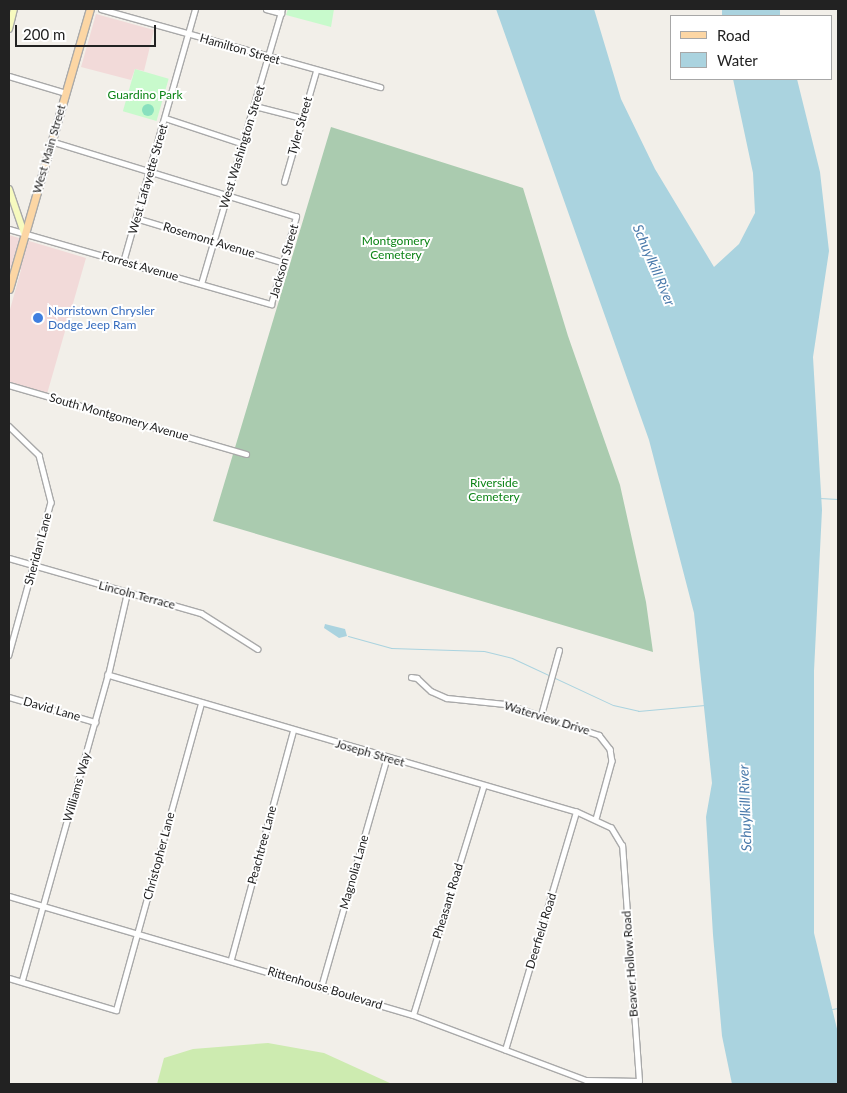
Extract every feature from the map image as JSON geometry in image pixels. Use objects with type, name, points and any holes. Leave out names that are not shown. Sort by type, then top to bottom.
[{"type":"main road","points":[[9,29],[14,9]]},
{"type":"main road","name":"West Main Street","points":[[9,289],[90,9]]},
{"type":"main road","points":[[9,189],[24,233]]},
{"type":"street","name":"Hamilton Street","points":[[102,9],[316,71],[380,87]]},
{"type":"street","name":"West Lafayette Street","points":[[123,262],[195,9]]},
{"type":"street","points":[[266,9],[281,11]]},
{"type":"street","name":"West Washington Street","points":[[201,284],[215,242],[226,196],[244,144],[281,11]]},
{"type":"street","name":"Tyler Street","points":[[284,182],[316,71]]},
{"type":"street","points":[[9,76],[66,93]]},
{"type":"street","points":[[255,106],[302,118]]},
{"type":"street","points":[[165,118],[244,144]]},
{"type":"street","points":[[52,142],[226,196]]},
{"type":"street","name":"Jackson Street","points":[[226,196],[296,217],[282,262],[272,304]]},
{"type":"street","name":"Rosemont Avenue","points":[[136,218],[282,262]]},
{"type":"street","name":"Forrest Avenue","points":[[9,229],[272,304]]},
{"type":"street","name":"South Montgomery Avenue","points":[[9,385],[246,454]]},
{"type":"street","name":"Sheridan Lane","points":[[9,426],[39,455],[50,491],[49,511],[9,656]]},
{"type":"street","name":"Lincoln Terrace","points":[[9,558],[127,594],[202,613],[258,649]]},
{"type":"street","name":"Williams Way","points":[[22,980],[108,675],[127,594]]},
{"type":"street","points":[[541,715],[559,650]]},
{"type":"street","name":"Joseph Street","points":[[108,675],[482,787],[576,812],[596,819],[611,828],[622,846]]},
{"type":"street","name":"Waterview Drive","points":[[411,677],[417,678],[431,690],[447,698],[489,700],[594,732],[610,749],[612,766],[596,819]]},
{"type":"street","name":"David Lane","points":[[9,697],[95,722]]},
{"type":"street","name":"Christopher Lane","points":[[22,980],[116,1010],[201,703]]},
{"type":"street","name":"Peachtree Lane","points":[[231,959],[292,731]]},
{"type":"street","name":"Magnolia Lane","points":[[321,987],[387,757]]},
{"type":"street","name":"Pheasant Road","points":[[413,1015],[482,787]]},
{"type":"street","name":"Deerfield Road","points":[[505,1050],[576,812]]},
{"type":"street","name":"Beaver Hollow Road","points":[[622,846],[639,1081]]},
{"type":"street","name":"Rittenhouse Boulevard","points":[[9,896],[231,959],[413,1015],[586,1080],[639,1081]]},
{"type":"street","points":[[9,978],[22,980]]},
{"type":"shaded area","points":[[96,14],[154,30],[144,71],[135,69],[131,80],[81,67]]},
{"type":"shaded area","points":[[9,235],[86,258],[47,394],[9,382],[9,313],[21,270],[9,267]]},
{"type":"green space","points":[[288,9],[334,9],[331,27],[286,15]]},
{"type":"green space","name":"Guardino Park","points":[[135,69],[169,79],[157,121],[123,111]]},
{"type":"green space","points":[[150,104],[153,105],[153,115],[146,116],[143,115],[142,108],[143,105]]},
{"type":"green space","name":"Riverside Cemetery","points":[[331,127],[523,188],[568,336],[620,485],[646,602],[653,652],[213,521]]},
{"type":"green space","points":[[268,1043],[324,1053],[392,1084],[157,1084],[164,1058],[193,1049]]},
{"type":"water","name":"Schuylkill River","points":[[496,9],[594,9],[621,99],[655,169],[714,267],[739,244],[755,213],[753,173],[733,80],[797,80],[820,172],[829,251],[813,357],[822,510],[814,671],[814,933],[838,1033],[838,1084],[732,1084],[722,1036],[713,935],[706,817],[712,783],[694,613],[649,440]]},
{"type":"water","points":[[722,9],[780,9],[780,15],[722,15]]},
{"type":"water","points":[[325,624],[345,629],[347,636],[339,638],[324,628]]},
{"type":"waterway","points":[[819,498],[838,499]]},
{"type":"waterway","points":[[348,636],[391,648],[484,651],[512,658],[613,705],[638,711],[705,705]]},
{"type":"waterway","points":[[832,1009],[838,1008]]},
{"type":"place","name":"Norristown Chrysler Dodge Jeep Ram","points":[[38,318]]},
{"type":"park label","name":"Montgomery Cemetery","points":[[396,248]]}]
